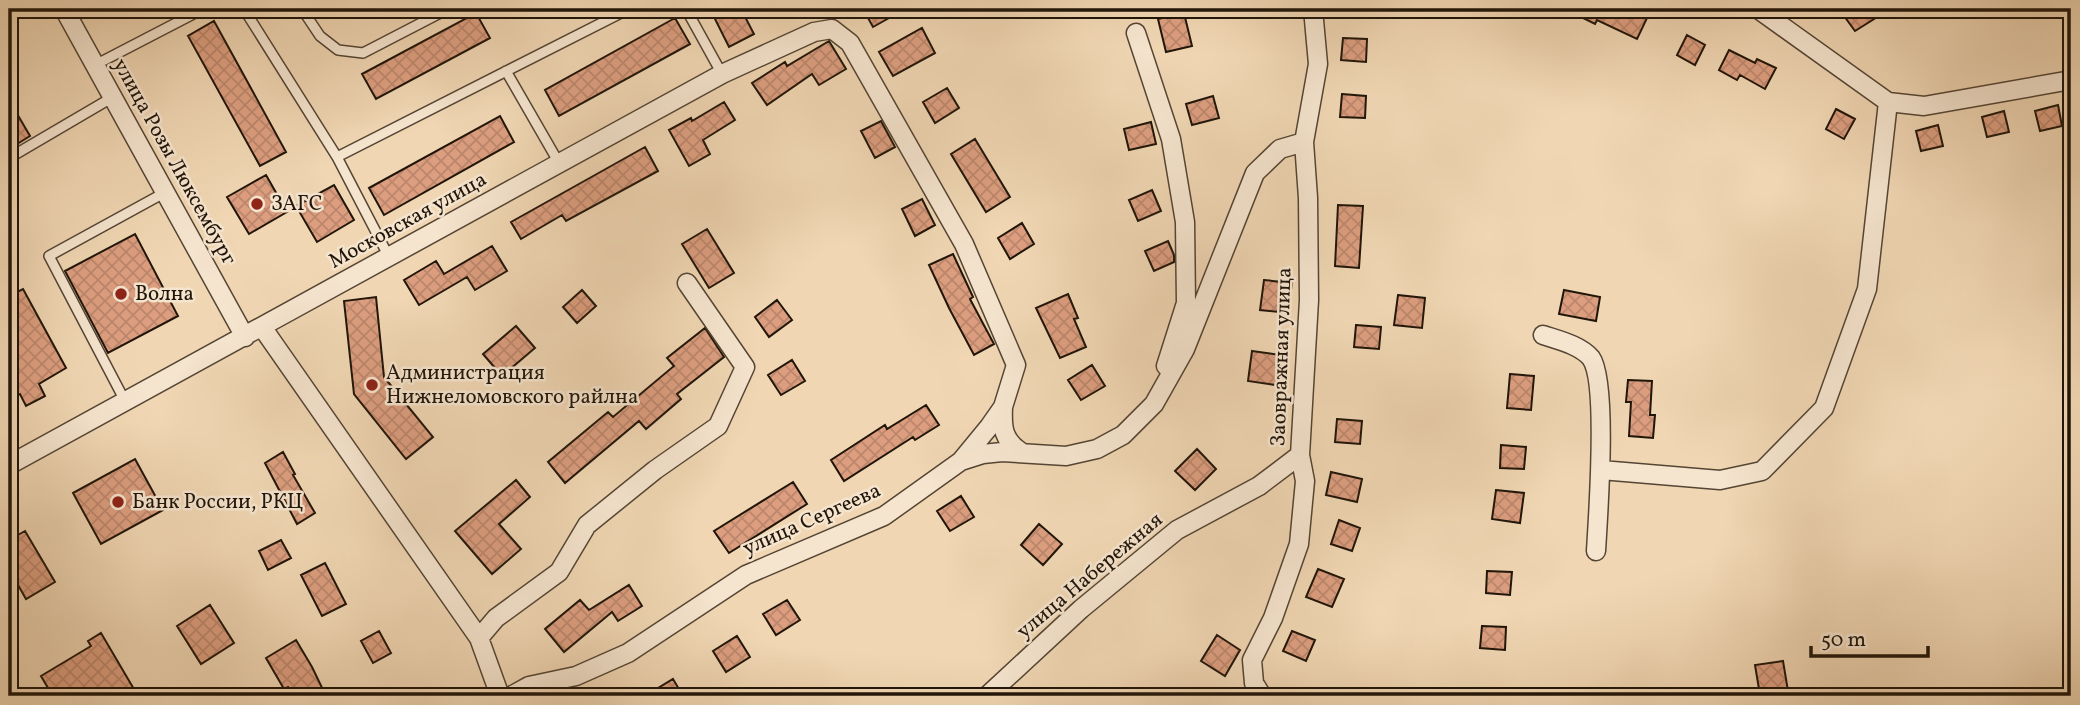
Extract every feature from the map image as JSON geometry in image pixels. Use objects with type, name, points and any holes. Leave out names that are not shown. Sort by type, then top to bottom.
[{"type":"street","name":"улица Розы Люксембург","points":[[64,9],[245,337]]},
{"type":"street","name":"Заовражная улица","points":[[1262,696],[1254,683],[1252,660],[1273,618],[1299,544],[1305,481],[1300,455],[1309,300],[1308,198],[1304,142],[1318,64],[1313,9]]},
{"type":"street","points":[[1758,9],[1888,102],[1924,106],[2071,80]]},
{"type":"street","name":"Московская улица","points":[[9,465],[722,74],[814,32],[832,29],[850,43],[964,244],[999,320],[1016,365],[1003,407]]},
{"type":"street","points":[[1136,33],[1171,139],[1185,222],[1186,303],[1154,404]]},
{"type":"street","points":[[1601,470],[1720,480],[1762,471],[1824,408],[1867,289],[1888,102]]},
{"type":"street","name":"улица Сергеева","points":[[512,696],[529,686],[576,676],[628,653],[746,575],[884,516],[961,461],[983,454],[1021,452],[1066,456],[1097,449],[1123,435],[1154,404],[1185,349],[1255,173],[1279,149],[1304,142]]},
{"type":"street","points":[[479,638],[496,618],[559,572],[587,525],[656,470],[718,426],[745,367],[687,283]]},
{"type":"street","points":[[262,327],[479,638],[500,696]]},
{"type":"street","points":[[1543,335],[1573,346],[1590,358],[1598,377],[1601,470],[1596,551]]},
{"type":"street","points":[[1003,407],[1004,436],[1010,445],[1021,452]]},
{"type":"street","points":[[961,461],[1003,407]]},
{"type":"street","name":"улица Набережная","points":[[987,696],[1081,609],[1177,530],[1259,486],[1300,455]]},
{"type":"lane","points":[[95,65],[203,9]]},
{"type":"lane","points":[[244,9],[337,157],[388,257]]},
{"type":"lane","points":[[298,9],[306,15],[320,36],[338,50],[363,53],[448,9]]},
{"type":"lane","points":[[337,157],[629,9]]},
{"type":"lane","points":[[686,9],[722,74]]},
{"type":"lane","points":[[506,71],[560,164]]},
{"type":"lane","points":[[9,158],[113,97]]},
{"type":"lane","points":[[125,401],[49,256],[164,193]]},
{"type":"lane","points":[[529,686],[568,696]]},
{"type":"building","points":[[735,9],[741,9],[754,34],[729,47],[715,19]]},
{"type":"building","points":[[863,9],[905,9],[873,27]]},
{"type":"building","points":[[1565,9],[1628,9],[1647,18],[1637,39],[1597,20],[1595,24]]},
{"type":"building","points":[[1839,9],[1890,9],[1855,31]]},
{"type":"building","points":[[476,13],[490,38],[376,99],[362,74]]},
{"type":"building","points":[[1184,13],[1192,46],[1166,52],[1158,19]]},
{"type":"building","points":[[675,18],[690,44],[559,116],[545,90]]},
{"type":"building","points":[[214,21],[286,152],[260,166],[188,36]]},
{"type":"building","points":[[922,28],[935,53],[893,76],[879,52]]},
{"type":"building","points":[[1687,35],[1705,45],[1695,65],[1677,55]]},
{"type":"building","points":[[1343,38],[1367,39],[1366,62],[1341,60]]},
{"type":"building","points":[[829,41],[846,69],[819,85],[812,74],[767,105],[752,83],[785,62],[787,66]]},
{"type":"building","points":[[1729,50],[1755,63],[1757,59],[1776,68],[1765,89],[1740,75],[1737,80],[1719,70]]},
{"type":"building","points":[[947,88],[959,108],[935,123],[923,102]]},
{"type":"building","points":[[1342,94],[1366,96],[1365,118],[1340,117]]},
{"type":"building","points":[[1213,96],[1219,118],[1192,125],[1186,104]]},
{"type":"building","points":[[9,100],[30,136],[9,149]]},
{"type":"building","points":[[724,102],[735,120],[703,140],[710,154],[689,166],[669,130],[691,118],[692,121]]},
{"type":"building","points":[[2058,105],[2062,126],[2040,131],[2035,111]]},
{"type":"building","points":[[1836,109],[1855,119],[1844,139],[1826,129]]},
{"type":"building","points":[[2004,111],[2009,132],[1987,137],[1982,117]]},
{"type":"building","points":[[500,116],[514,142],[384,215],[369,188]]},
{"type":"building","points":[[881,121],[895,147],[875,158],[861,131]]},
{"type":"building","points":[[1151,122],[1156,144],[1129,150],[1124,129]]},
{"type":"building","points":[[1938,125],[1943,146],[1921,151],[1916,131]]},
{"type":"building","points":[[975,139],[1010,197],[986,212],[951,154]]},
{"type":"building","points":[[645,147],[658,171],[566,221],[562,215],[521,239],[511,222]]},
{"type":"building","name":"ЗАГС","points":[[266,175],[287,212],[249,234],[227,197]]},
{"type":"building","points":[[334,185],[354,220],[317,242],[296,206]]},
{"type":"building","points":[[1152,190],[1161,211],[1138,221],[1129,200]]},
{"type":"building","points":[[922,199],[935,225],[915,236],[902,209]]},
{"type":"building","points":[[1338,205],[1363,206],[1359,268],[1335,266]]},
{"type":"building","points":[[1022,223],[1034,244],[1010,259],[998,238]]},
{"type":"building","points":[[707,229],[734,273],[709,288],[682,244]]},
{"type":"building","name":"Волна","points":[[135,234],[178,316],[108,353],[65,271]]},
{"type":"building","points":[[1168,241],[1174,262],[1154,271],[1145,251]]},
{"type":"building","points":[[492,246],[507,271],[475,290],[467,277],[419,305],[404,280],[436,261],[444,274]]},
{"type":"building","points":[[953,254],[973,297],[970,299],[994,344],[974,355],[929,265]]},
{"type":"building","points":[[1264,280],[1292,283],[1288,313],[1260,310]]},
{"type":"building","points":[[23,289],[66,368],[39,384],[45,396],[26,406],[20,394],[9,400],[9,296]]},
{"type":"building","points":[[582,290],[596,306],[577,323],[563,307]]},
{"type":"building","points":[[1564,290],[1600,297],[1596,321],[1559,314]]},
{"type":"building","points":[[1068,294],[1078,318],[1074,319],[1086,347],[1060,358],[1036,308]]},
{"type":"building","points":[[1398,295],[1425,298],[1422,328],[1394,325]]},
{"type":"building","name":"Администрация Нижнеломовского райлна","points":[[376,297],[384,377],[433,437],[406,459],[354,394],[344,301]]},
{"type":"building","points":[[777,300],[792,320],[769,337],[755,317]]},
{"type":"building","points":[[1356,325],[1381,327],[1379,349],[1354,347]]},
{"type":"building","points":[[516,326],[535,348],[502,376],[483,354]]},
{"type":"building","points":[[705,328],[724,357],[677,394],[681,399],[646,429],[639,421],[565,483],[548,462],[608,412],[613,417],[674,366],[667,358]]},
{"type":"building","points":[[1252,351],[1280,355],[1276,385],[1248,381]]},
{"type":"building","points":[[792,360],[805,381],[781,395],[768,375]]},
{"type":"building","points":[[1092,365],[1105,386],[1081,400],[1068,380]]},
{"type":"building","points":[[1510,374],[1534,376],[1531,410],[1507,408]]},
{"type":"building","points":[[1628,380],[1652,381],[1650,415],[1655,415],[1653,438],[1629,436],[1631,402],[1626,402]]},
{"type":"building","points":[[926,405],[939,425],[915,440],[913,437],[844,481],[831,460],[885,425],[887,429]]},
{"type":"building","points":[[1337,419],[1362,421],[1360,444],[1335,442]]},
{"type":"building","points":[[1501,445],[1526,447],[1524,469],[1500,468]]},
{"type":"building","points":[[1197,449],[1216,469],[1195,490],[1175,471]]},
{"type":"building","points":[[283,452],[315,513],[297,524],[265,463]]},
{"type":"building","name":"Банк России, РКЦ","points":[[135,459],[163,510],[101,544],[73,493]]},
{"type":"building","points":[[1331,472],[1362,479],[1357,502],[1326,495]]},
{"type":"building","points":[[516,480],[530,497],[499,524],[521,549],[492,574],[455,531]]},
{"type":"building","points":[[793,482],[807,504],[729,553],[714,531]]},
{"type":"building","points":[[1496,490],[1524,493],[1520,523],[1492,519]]},
{"type":"building","points":[[961,496],[974,517],[950,531],[937,511]]},
{"type":"building","points":[[1339,520],[1360,528],[1352,551],[1331,544]]},
{"type":"building","points":[[1039,524],[1062,544],[1043,565],[1021,545]]},
{"type":"building","points":[[25,531],[55,582],[26,599],[9,569],[9,540]]},
{"type":"building","points":[[281,540],[291,558],[268,570],[259,551]]},
{"type":"building","points":[[325,563],[346,604],[322,616],[301,575]]},
{"type":"building","points":[[1318,569],[1344,579],[1332,607],[1306,597]]},
{"type":"building","points":[[1487,571],[1512,572],[1510,595],[1486,593]]},
{"type":"building","points":[[629,585],[642,606],[618,621],[612,612],[564,652],[545,629],[580,600],[589,610]]},
{"type":"building","points":[[787,600],[800,620],[776,635],[763,614]]},
{"type":"building","points":[[210,605],[234,643],[201,664],[177,626]]},
{"type":"building","points":[[1482,626],[1506,627],[1505,650],[1480,648]]},
{"type":"building","points":[[379,631],[391,653],[373,663],[361,641]]},
{"type":"building","points":[[1292,631],[1315,640],[1306,661],[1283,651]]},
{"type":"building","points":[[101,633],[138,696],[34,696],[48,688],[41,676],[91,646],[88,641]]},
{"type":"building","points":[[1217,635],[1240,650],[1225,676],[1201,661]]},
{"type":"building","points":[[737,636],[750,657],[726,672],[713,651]]},
{"type":"building","points":[[296,640],[326,696],[292,696],[288,687],[284,689],[266,658]]},
{"type":"building","points":[[1783,661],[1788,691],[1760,695],[1755,665]]},
{"type":"building","points":[[673,679],[683,696],[645,696]]},
{"type":"place","name":"ЗАГС","points":[[257,204]]},
{"type":"place","name":"Волна","points":[[121,294]]},
{"type":"place","name":"Администрация Нижнеломовского райлна","points":[[372,385]]},
{"type":"place","name":"Банк России, РКЦ","points":[[118,502]]}]
